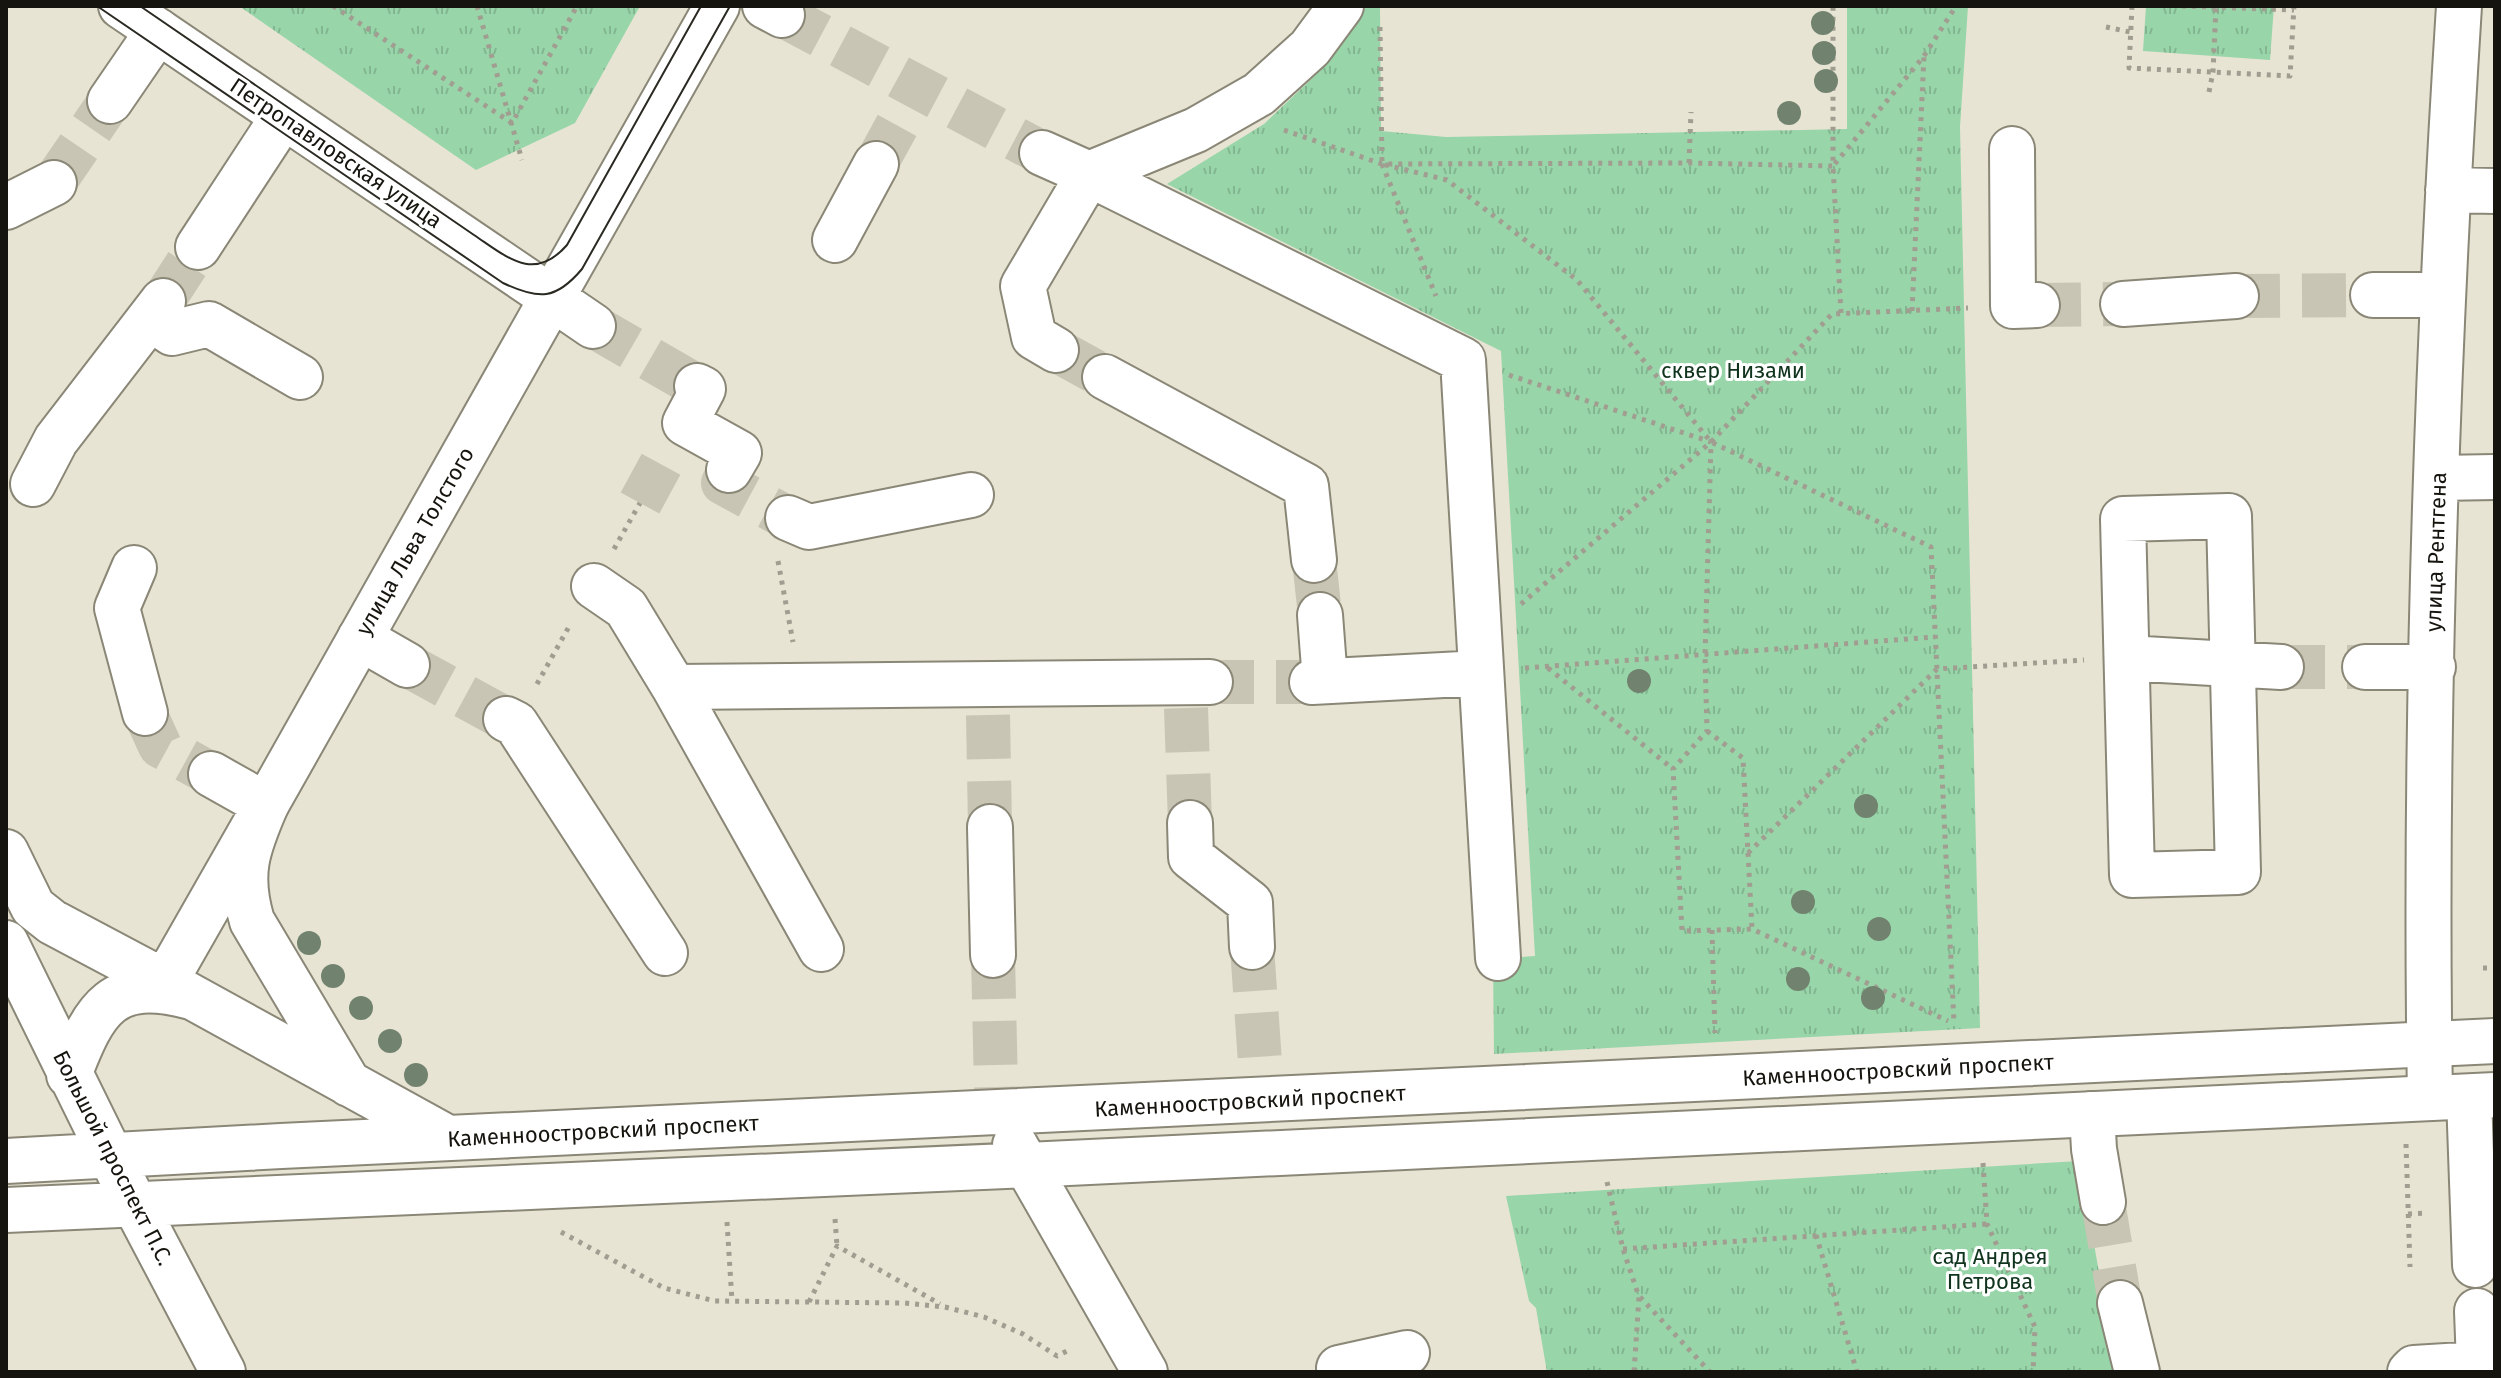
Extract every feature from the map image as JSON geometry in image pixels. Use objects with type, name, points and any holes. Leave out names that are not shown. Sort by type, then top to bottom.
[{"type":"main road","name":"Петропавловская улица","points":[[121,6],[593,326]]},
{"type":"main road","name":"улица Льва Толстого","points":[[349,1084],[252,921],[244,895],[243,874],[251,840],[266,805],[717,6]]},
{"type":"main road","name":"улица Рентгена","points":[[2459,6],[2443,295],[2433,667],[2429,1044],[2450,1105],[2475,1265]]},
{"type":"main road","points":[[1056,350],[1034,337],[1023,286],[1089,174],[1196,130],[1259,94],[1310,48],[1361,14]]},
{"type":"main road","points":[[110,101],[158,31]]},
{"type":"main road","points":[[198,247],[283,117]]},
{"type":"main road","points":[[2012,149],[2013,306],[2037,305]]},
{"type":"main road","points":[[1042,153],[1463,360],[1498,958]]},
{"type":"main road","points":[[835,240],[876,164]]},
{"type":"main road","points":[[6,207],[54,183]]},
{"type":"main road","points":[[2448,190],[2495,191]]},
{"type":"main road","points":[[2373,295],[2443,295]]},
{"type":"main road","points":[[2123,304],[2236,296]]},
{"type":"main road","points":[[33,484],[56,440],[157,310],[172,333],[209,324],[300,377]]},
{"type":"main road","points":[[1105,377],[1306,486],[1314,560]]},
{"type":"main road","points":[[697,386],[703,389],[685,423],[739,453],[729,470]]},
{"type":"main road","points":[[2438,478],[2495,477]]},
{"type":"main road","points":[[791,520],[809,527],[971,495]]},
{"type":"main road","points":[[2229,516],[2233,664],[2238,872],[2132,875],[2123,519],[2229,516]]},
{"type":"main road","points":[[134,568],[117,608],[145,713]]},
{"type":"main road","points":[[594,586],[626,608],[674,687],[821,949]]},
{"type":"main road","points":[[1320,615],[1319,682],[1481,673]]},
{"type":"main road","points":[[360,638],[407,665]]},
{"type":"main road","points":[[2127,658],[2281,667]]},
{"type":"main road","points":[[2365,667],[2433,667]]},
{"type":"main road","points":[[674,687],[801,686],[988,700],[1193,691]]},
{"type":"main road","points":[[511,722],[665,953]]},
{"type":"main road","points":[[178,990],[266,805],[211,774]]},
{"type":"main road","points":[[1190,823],[1191,857],[1250,903],[1252,947]]},
{"type":"main road","points":[[990,827],[993,955]]},
{"type":"main road","points":[[6,852],[33,907],[52,922],[448,1138]]},
{"type":"main road","name":"Большой проспект П.С.","points":[[6,943],[69,1075],[223,1372]]},
{"type":"main road","points":[[69,1075],[94,1019],[109,1001],[132,992],[178,990]]},
{"type":"main road","name":"Каменноостровский проспект","points":[[6,1161],[448,1138],[996,1101],[2495,1041]]},
{"type":"main road","points":[[996,1101],[1027,1165],[1145,1372]]},
{"type":"main road","points":[[6,1210],[2092,1114],[2450,1105]]},
{"type":"main road","points":[[2092,1114],[2103,1202]]},
{"type":"main road","points":[[2120,1303],[2137,1372]]},
{"type":"main road","points":[[2410,1372],[2414,1368],[2487,1368],[2477,1311]]},
{"type":"main road","points":[[1339,1368],[1407,1353]]},
{"type":"path","points":[[333,6],[512,123]]},
{"type":"path","points":[[477,6],[522,160]]},
{"type":"path","points":[[512,123],[577,6]]},
{"type":"path","points":[[1833,6],[1833,166],[1841,313]]},
{"type":"path","points":[[1833,166],[1924,56],[1956,6]]},
{"type":"path","points":[[2132,6],[2129,68],[2290,76],[2296,34],[2294,8],[2182,6]]},
{"type":"path","points":[[2209,92],[2216,7]]},
{"type":"path","points":[[1361,14],[1382,164],[1463,360],[1711,442],[1931,547],[1954,1024]]},
{"type":"path","points":[[2106,27],[2130,32]]},
{"type":"path","points":[[1912,311],[1924,56]]},
{"type":"path","points":[[1228,111],[1382,164],[1447,180],[1577,280],[1711,442],[1705,656],[1707,731],[1673,769],[1682,931],[1752,929],[1967,1030]]},
{"type":"path","points":[[1689,163],[1691,112]]},
{"type":"path","points":[[1382,164],[1833,166]]},
{"type":"path","points":[[1525,601],[1711,442],[1832,314],[1981,308]]},
{"type":"path","points":[[791,520],[775,550],[801,686]]},
{"type":"path","points":[[511,722],[594,586]]},
{"type":"path","points":[[1481,673],[1935,637]]},
{"type":"path","points":[[1748,853],[1937,669],[2127,658]]},
{"type":"path","points":[[1548,668],[1673,769]]},
{"type":"path","points":[[1707,731],[1743,758],[1752,929]]},
{"type":"path","points":[[1712,930],[1715,1035]]},
{"type":"path","points":[[2483,968],[2495,968]]},
{"type":"path","points":[[2410,1267],[2450,1105]]},
{"type":"path","points":[[1983,1158],[1987,1224],[2035,1327],[2033,1372]]},
{"type":"path","points":[[1607,1179],[1623,1249],[1639,1297],[1634,1372]]},
{"type":"path","points":[[809,1302],[837,1246],[835,1216]]},
{"type":"path","points":[[727,1221],[732,1301]]},
{"type":"path","points":[[1623,1249],[1987,1224]]},
{"type":"path","points":[[556,1229],[664,1288],[715,1301],[904,1303],[945,1307],[984,1317],[1023,1334],[1057,1356],[1071,1349]]},
{"type":"path","points":[[1816,1235],[1857,1372]]},
{"type":"path","points":[[837,1246],[945,1307]]},
{"type":"path","points":[[1639,1297],[1710,1372]]},
{"type":"green space","points":[[239,6],[640,6],[575,123],[476,170]]},
{"type":"green space","name":"сквер Низами","points":[[1367,6],[1380,6],[1381,131],[1446,137],[1847,129],[1847,6],[1968,6],[1960,127],[1980,1028],[1494,1054],[1493,959],[1535,956],[1501,351],[1167,184],[1264,124],[1322,69]]},
{"type":"green space","points":[[2146,6],[2274,6],[2270,60],[2143,51]]},
{"type":"green space","name":"сад Андрея Петрова","points":[[2079,1161],[2117,1372],[1547,1372],[1536,1308],[1529,1301],[1506,1196]]},
{"type":"tunnel","points":[[782,15],[1042,153]]},
{"type":"tunnel","points":[[876,164],[918,87]]},
{"type":"tunnel","points":[[54,183],[110,101]]},
{"type":"tunnel","points":[[163,301],[198,247]]},
{"type":"tunnel","points":[[2236,296],[2373,295]]},
{"type":"tunnel","points":[[2037,305],[2123,304]]},
{"type":"tunnel","points":[[593,326],[697,386]]},
{"type":"tunnel","points":[[1056,350],[1105,377]]},
{"type":"tunnel","points":[[640,503],[671,446]]},
{"type":"tunnel","points":[[729,470],[723,483],[788,518]]},
{"type":"tunnel","points":[[1314,560],[1320,615]]},
{"type":"tunnel","points":[[407,665],[506,719]]},
{"type":"tunnel","points":[[2281,667],[2365,667]]},
{"type":"tunnel","points":[[1210,682],[1312,682]]},
{"type":"tunnel","points":[[1186,708],[1190,823]]},
{"type":"tunnel","points":[[145,713],[160,746],[211,774]]},
{"type":"tunnel","points":[[988,715],[990,827]]},
{"type":"tunnel","points":[[1252,947],[1261,1077]]},
{"type":"tunnel","points":[[993,955],[996,1089]]},
{"type":"tunnel","points":[[2103,1202],[2120,1303]]},
{"type":"tram line","points":[[97,6],[503,283],[537,294],[555,292],[582,269],[730,6]]},
{"type":"tram line","points":[[140,6],[498,251],[509,258],[532,264],[543,263],[567,245],[701,6]]}]
